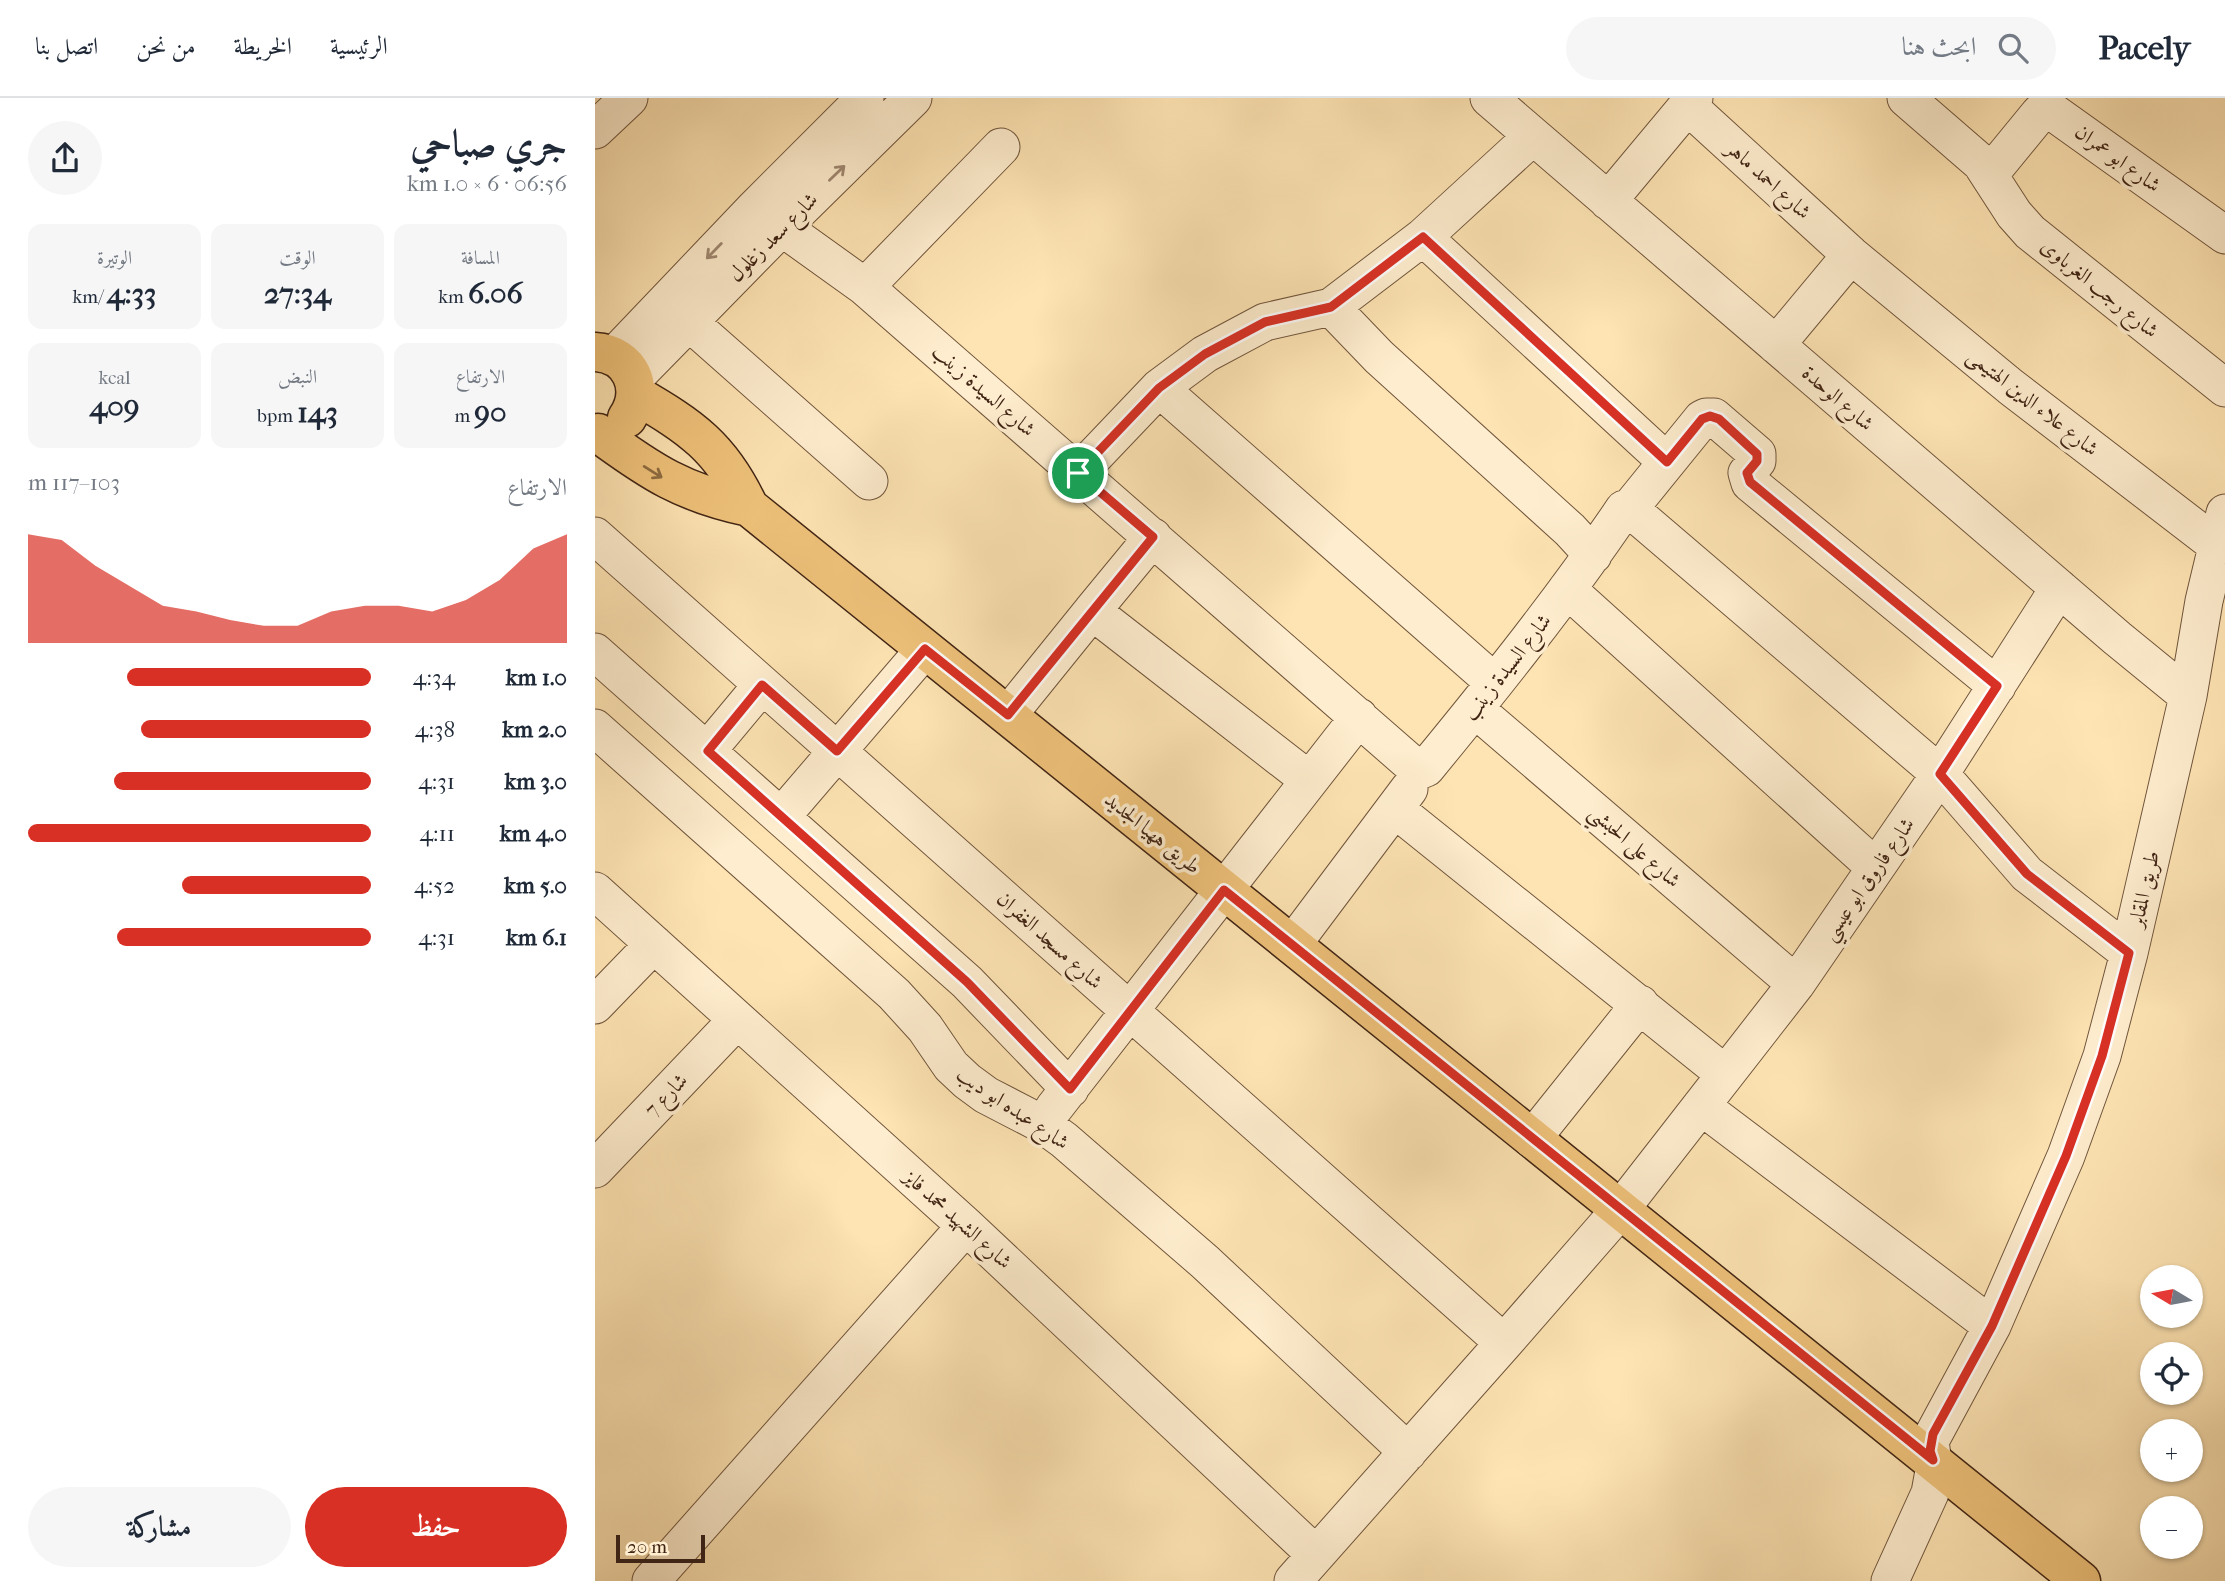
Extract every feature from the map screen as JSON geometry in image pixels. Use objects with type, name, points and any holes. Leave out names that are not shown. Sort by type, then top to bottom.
[{"type":"main road","points":[[596,433],[620,425],[628,417],[611,364]]},
{"type":"main road","name":"طريق ههيا الجديد","points":[[611,364],[710,446],[732,474],[748,507],[2081,1581]]},
{"type":"main road","name":"طريق ههيا الجديد","points":[[596,433],[657,475],[717,500],[748,507]]},
{"type":"street","points":[[595,130],[629,98]]},
{"type":"street","name":"شارع سعد زغلول","points":[[611,364],[679,311],[768,218],[865,98]]},
{"type":"street","name":"شارع سعد زغلول","points":[[768,218],[913,98]]},
{"type":"street","name":"شارع الوحدة","points":[[1489,98],[2188,696]]},
{"type":"street","name":"شارع رجب الغرباوى","points":[[1906,98],[1971,153],[2030,232],[2225,388]]},
{"type":"street","points":[[1608,201],[1691,102]]},
{"type":"street","name":"شارع احمد ماهر","points":[[1691,102],[1851,255]]},
{"type":"street","name":"شارع ابو عمران","points":[[1989,175],[2039,114],[2050,110],[2225,235]]},
{"type":"street","points":[[1078,473],[1159,388],[1205,354],[1265,322],[1331,307],[1423,237],[1533,136]]},
{"type":"street","points":[[865,287],[1000,147]]},
{"type":"street","name":"شارع السيدة زينب","points":[[768,218],[865,287],[1421,770],[1426,768],[1485,696],[1625,509],[1629,509],[1702,419],[1710,416],[1719,419],[1757,454],[1757,461],[1747,473],[1750,482],[1997,686]]},
{"type":"street","points":[[1423,237],[1667,462]]},
{"type":"street","points":[[1776,345],[1851,255]]},
{"type":"street","name":"شارع علاء الدين الهتيمى","points":[[1851,255],[2011,387],[2221,529]]},
{"type":"street","points":[[1331,307],[1379,357],[1570,530],[1593,555]]},
{"type":"street","points":[[679,311],[869,481]]},
{"type":"street","name":"شارع على الحبشي","points":[[1159,388],[1485,696],[1796,984]]},
{"type":"street","points":[[1629,509],[1940,774],[2027,874],[2129,953]]},
{"type":"street","name":"طريق المقابر","points":[[1890,1581],[1930,1493],[1933,1482],[1933,1460],[1930,1451],[1933,1434],[1992,1326],[2085,1107],[2102,1056],[2129,953],[2188,696],[2215,609],[2221,529]]},
{"type":"street","name":"شارع مسجد الغفران","points":[[595,536],[1504,1343]]},
{"type":"street","points":[[1008,715],[1153,537]]},
{"type":"street","name":"شارع فاروق ابو عيسي","points":[[1304,1567],[1619,1210],[1796,984],[1940,774],[2059,588]]},
{"type":"street","points":[[1567,589],[1875,867]]},
{"type":"street","points":[[1092,611],[1309,780]]},
{"type":"street","points":[[781,817],[925,649]]},
{"type":"street","points":[[595,652],[967,982],[1070,1089]]},
{"type":"street","points":[[708,751],[762,685]]},
{"type":"street","points":[[1042,1124],[1359,717]]},
{"type":"street","name":"شارع عبده ابو ديب","points":[[595,728],[894,994],[925,1028],[951,1066],[967,1082],[1042,1124],[1063,1140],[1205,1262],[1408,1452]]},
{"type":"street","points":[[1292,945],[1395,809],[1421,770]]},
{"type":"street","points":[[1395,809],[1725,1074]]},
{"type":"street","name":"شارع الشهيد محمد فايز","points":[[595,891],[966,1226],[1304,1567]]},
{"type":"street","points":[[595,1005],[654,944]]},
{"type":"street","points":[[1532,1139],[1640,1004]]},
{"type":"street","name":"شارع 7","points":[[598,1159],[737,1020]]},
{"type":"street","points":[[1701,1106],[1992,1326]]},
{"type":"street","points":[[651,1581],[966,1226]]},
{"type":"route","points":[[1423,237],[1667,462],[1702,419],[1710,416],[1719,419],[1757,454],[1757,461],[1747,473],[1750,482],[1997,686],[1940,774],[2027,874],[2129,953],[2117,1005],[2085,1107],[1992,1326],[1933,1434],[1930,1451],[1933,1460],[1224,890],[1070,1089],[967,982],[708,751],[762,685],[837,751],[925,649],[1008,715],[1153,537],[1078,473],[1159,388],[1205,354],[1265,322],[1331,307],[1423,237]]}]
